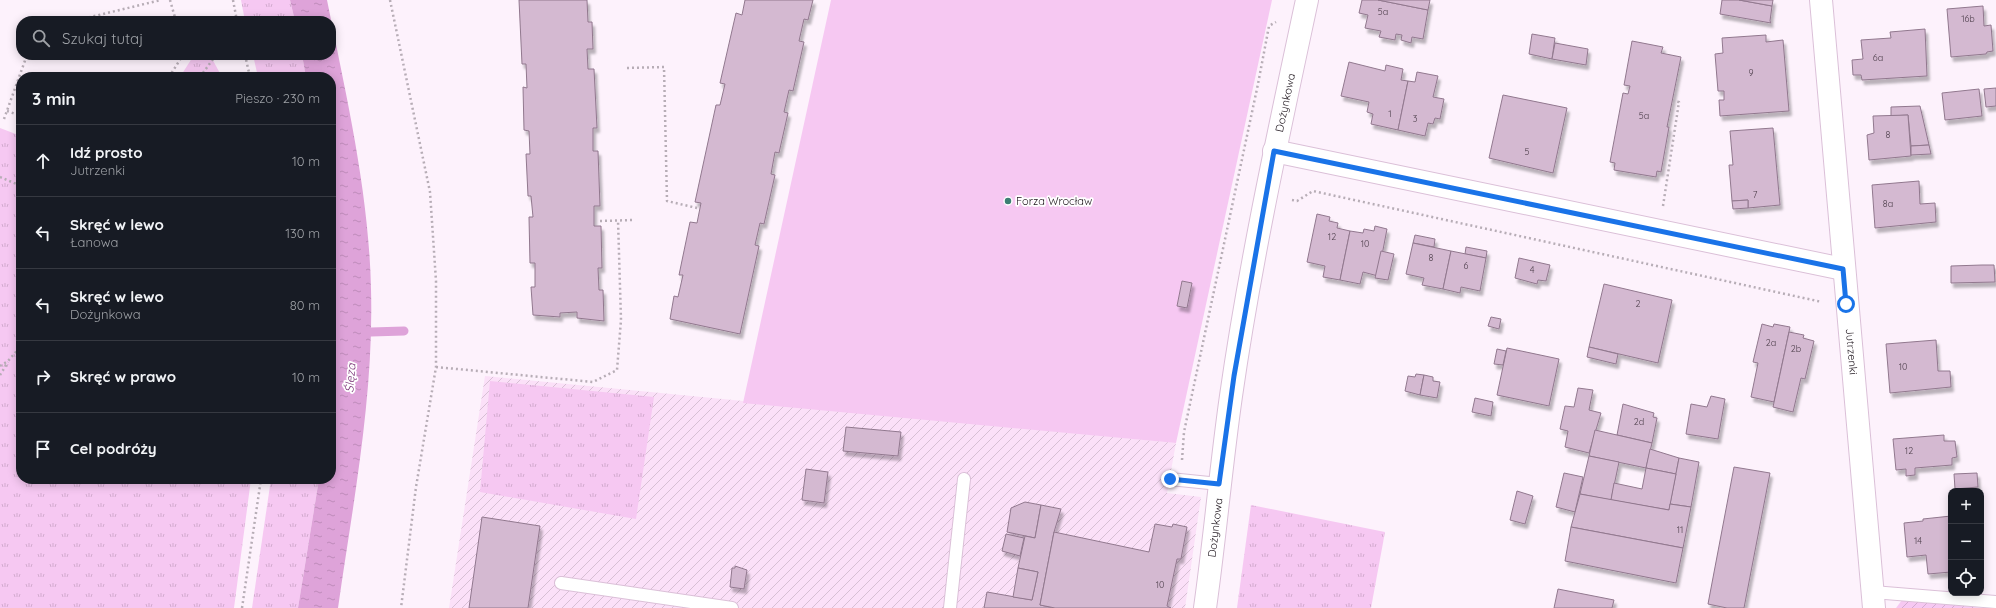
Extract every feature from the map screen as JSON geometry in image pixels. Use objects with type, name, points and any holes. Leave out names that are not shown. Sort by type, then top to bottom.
[{"type":"street","name":"Dożynkowa","points":[[1205,608],[1212,557],[1219,484],[1234,376],[1274,151],[1307,0]]},
{"type":"street","name":"Jutrzenki","points":[[1821,0],[1843,269],[1873,600]]},
{"type":"street","points":[[1274,151],[1843,269]]},
{"type":"lane","points":[[950,608],[964,479]]},
{"type":"lane","points":[[1175,479],[1219,484]]},
{"type":"lane","points":[[561,583],[732,608]]},
{"type":"lane","points":[[1873,600],[1996,602]]},
{"type":"path","points":[[95,16],[161,0]]},
{"type":"path","points":[[170,0],[175,16]]},
{"type":"path","points":[[233,0],[237,16]]},
{"type":"path","points":[[390,0],[430,192],[436,281],[436,367],[416,487],[401,608]]},
{"type":"path","points":[[1175,479],[1269,26],[1278,21]]},
{"type":"path","points":[[21,72],[25,60]]},
{"type":"path","points":[[172,72],[180,60]]},
{"type":"path","points":[[204,72],[212,60]]},
{"type":"path","points":[[246,60],[249,72]]},
{"type":"path","points":[[627,68],[664,67],[667,202],[697,208]]},
{"type":"path","points":[[4,119],[16,86]]},
{"type":"path","points":[[1663,207],[1679,102],[1673,101]]},
{"type":"path","points":[[7,111],[16,114]]},
{"type":"path","points":[[0,177],[16,184]]},
{"type":"path","points":[[1286,199],[1297,201],[1313,192],[1826,303]]},
{"type":"path","points":[[436,367],[593,382],[617,370],[622,320],[618,220]]},
{"type":"path","points":[[600,221],[633,220]]},
{"type":"path","points":[[0,375],[8,361],[16,352]]},
{"type":"path","points":[[0,366],[8,361]]},
{"type":"path","points":[[242,608],[260,484]]},
{"type":"shaded area","points":[[485,376],[1176,443],[1167,493],[1201,497],[1185,608],[449,608]]},
{"type":"green space","points":[[241,0],[290,0],[294,16],[244,16]]},
{"type":"green space","name":"Forza Wrocław","points":[[831,0],[1272,0],[1176,443],[743,403]]},
{"type":"green space","points":[[191,60],[213,60],[219,72],[183,72]]},
{"type":"green space","points":[[254,60],[303,60],[305,72],[257,72]]},
{"type":"green space","points":[[0,128],[16,134],[16,484],[250,484],[234,608],[0,608]]},
{"type":"green space","points":[[490,381],[654,397],[636,519],[480,492]]},
{"type":"green space","points":[[270,484],[318,484],[298,608],[252,608]]},
{"type":"green space","points":[[1251,505],[1385,532],[1371,608],[1237,608]]},
{"type":"green space","points":[[1902,600],[1983,608],[1896,608]]},
{"type":"water","points":[[290,0],[327,0],[330,16],[294,16]]},
{"type":"water","name":"Ślęza","points":[[336,44],[349,108],[361,180],[369,253],[371,329],[366,409],[356,489],[338,608],[298,608],[318,484],[336,484],[336,72],[305,72],[303,60],[336,60]]},
{"type":"building","points":[[519,0],[587,0],[588,22],[592,22],[593,49],[587,49],[588,69],[594,69],[597,128],[593,128],[593,151],[598,151],[600,206],[594,206],[594,226],[601,226],[602,268],[598,268],[599,290],[603,290],[604,321],[577,318],[577,312],[560,313],[560,317],[533,315],[531,287],[535,287],[535,263],[530,263],[529,217],[533,217],[531,196],[528,196],[526,154],[530,154],[529,131],[524,130],[523,87],[527,88],[526,64],[522,64]]},
{"type":"building","points":[[745,0],[813,0],[808,20],[804,19],[799,41],[804,42],[793,91],[789,90],[784,112],[788,113],[779,153],[775,152],[771,174],[775,175],[764,224],[760,223],[755,245],[759,246],[740,334],[670,319],[674,296],[678,297],[683,275],[679,275],[690,222],[697,223],[701,203],[695,202],[716,105],[720,105],[725,84],[720,83],[736,13],[742,15]]},
{"type":"building","points":[[1362,0],[1378,0],[1428,10],[1423,39],[1412,37],[1411,43],[1401,40],[1402,35],[1396,34],[1395,40],[1379,37],[1381,31],[1365,28],[1368,15],[1359,13]]},
{"type":"building","points":[[1378,0],[1430,0],[1428,10]]},
{"type":"building","points":[[1722,0],[1739,0],[1772,6],[1771,23],[1720,14]]},
{"type":"building","points":[[1739,0],[1773,0],[1772,6]]},
{"type":"building","points":[[1983,6],[1984,26],[1991,25],[1993,51],[1987,52],[1986,54],[1951,57],[1947,9]]},
{"type":"building","points":[[1925,29],[1927,76],[1862,80],[1861,75],[1853,75],[1852,60],[1863,59],[1861,40],[1891,38],[1890,32]]},
{"type":"building","points":[[1532,34],[1555,38],[1552,59],[1529,54]]},
{"type":"building","points":[[1766,35],[1766,42],[1783,40],[1789,111],[1720,116],[1719,100],[1724,100],[1724,91],[1718,91],[1715,54],[1723,53],[1722,38]]},
{"type":"building","points":[[1632,41],[1663,47],[1661,53],[1681,57],[1667,127],[1669,127],[1661,172],[1657,171],[1656,177],[1614,170],[1615,163],[1610,162],[1623,93],[1628,94],[1630,86],[1624,85]]},
{"type":"building","points":[[1555,43],[1588,49],[1586,65],[1552,59]]},
{"type":"building","points":[[1349,62],[1385,71],[1386,65],[1403,69],[1401,80],[1408,81],[1398,130],[1371,124],[1373,114],[1367,112],[1369,102],[1341,96]]},
{"type":"building","points":[[1417,72],[1438,76],[1433,97],[1444,99],[1440,119],[1435,118],[1433,124],[1428,123],[1425,136],[1398,130],[1408,81],[1415,82]]},
{"type":"building","points":[[1996,88],[1996,106],[1986,107],[1984,89]]},
{"type":"building","points":[[1979,89],[1982,116],[1945,120],[1942,93]]},
{"type":"building","points":[[1503,95],[1567,108],[1553,173],[1489,158]]},
{"type":"building","points":[[1920,106],[1929,145],[1911,146],[1908,115],[1891,116],[1891,107]]},
{"type":"building","points":[[1908,115],[1911,156],[1869,160],[1867,135],[1874,133],[1873,116]]},
{"type":"building","points":[[1773,128],[1780,205],[1748,208],[1748,200],[1732,201],[1729,165],[1733,165],[1730,131]]},
{"type":"building","points":[[1929,145],[1931,154],[1911,155],[1911,146]]},
{"type":"building","points":[[1919,181],[1920,204],[1935,203],[1936,222],[1875,228],[1872,185]]},
{"type":"building","points":[[1748,200],[1748,208],[1733,209],[1732,201]]},
{"type":"building","points":[[1317,214],[1330,217],[1329,221],[1338,223],[1337,228],[1350,231],[1340,280],[1323,277],[1325,266],[1307,262]]},
{"type":"building","points":[[1375,226],[1387,229],[1378,276],[1363,272],[1360,284],[1340,280],[1350,231],[1363,233],[1364,229],[1374,231]]},
{"type":"building","points":[[1415,235],[1435,239],[1434,247],[1413,243]]},
{"type":"building","points":[[1413,243],[1451,251],[1443,289],[1422,285],[1424,278],[1406,274]]},
{"type":"building","points":[[1466,247],[1487,251],[1486,258],[1465,254]]},
{"type":"building","points":[[1381,251],[1394,254],[1388,280],[1375,278]]},
{"type":"building","points":[[1451,251],[1486,258],[1480,291],[1461,287],[1460,293],[1443,289]]},
{"type":"building","points":[[1519,258],[1550,265],[1546,281],[1538,280],[1537,284],[1515,278]]},
{"type":"building","points":[[1994,265],[1995,282],[1951,283],[1951,266]]},
{"type":"building","points":[[1182,281],[1192,283],[1187,308],[1177,306]]},
{"type":"building","points":[[1604,284],[1672,300],[1658,363],[1589,347]]},
{"type":"building","points":[[1491,317],[1501,319],[1499,329],[1488,326]]},
{"type":"building","points":[[1762,324],[1773,327],[1774,324],[1790,327],[1774,402],[1751,397],[1758,363],[1753,362]]},
{"type":"building","points":[[1789,332],[1804,335],[1803,338],[1814,341],[1805,379],[1801,378],[1793,412],[1773,407]]},
{"type":"building","points":[[1936,340],[1938,371],[1950,371],[1951,387],[1890,393],[1886,344]]},
{"type":"building","points":[[1589,347],[1618,354],[1616,364],[1587,357]]},
{"type":"building","points":[[1507,348],[1559,359],[1549,406],[1497,395]]},
{"type":"building","points":[[1497,349],[1506,351],[1503,365],[1494,364]]},
{"type":"building","points":[[1416,374],[1424,375],[1420,395],[1405,391],[1408,376],[1415,377]]},
{"type":"building","points":[[1424,375],[1433,377],[1433,381],[1440,382],[1437,398],[1420,395]]},
{"type":"building","points":[[1578,388],[1593,390],[1589,410],[1601,413],[1589,453],[1565,447],[1568,431],[1560,429],[1565,406],[1574,407]]},
{"type":"building","points":[[1711,396],[1725,399],[1718,439],[1686,434],[1691,404],[1707,407]]},
{"type":"building","points":[[1475,398],[1493,402],[1491,416],[1472,412]]},
{"type":"building","points":[[1623,404],[1654,413],[1653,417],[1657,418],[1652,443],[1617,435]]},
{"type":"building","points":[[846,427],[901,432],[898,456],[843,451]]},
{"type":"building","points":[[1595,430],[1652,443],[1646,468],[1589,456]]},
{"type":"building","points":[[1944,435],[1944,441],[1955,441],[1957,457],[1952,458],[1952,465],[1915,468],[1915,475],[1906,476],[1906,469],[1896,470],[1893,439]]},
{"type":"building","points":[[1650,449],[1679,458],[1676,474],[1646,468]]},
{"type":"building","points":[[1589,456],[1619,462],[1611,500],[1580,494]]},
{"type":"building","points":[[1679,458],[1699,462],[1691,507],[1670,504]]},
{"type":"building","points":[[1734,467],[1770,473],[1744,608],[1727,608],[1708,604]]},
{"type":"building","points":[[1646,468],[1676,474],[1669,510],[1611,500],[1614,483],[1642,489]]},
{"type":"building","points":[[806,469],[828,472],[824,503],[802,500]]},
{"type":"building","points":[[1564,473],[1583,477],[1575,512],[1556,507]]},
{"type":"building","points":[[1977,473],[1978,487],[1955,488],[1954,474]]},
{"type":"building","points":[[1517,491],[1533,496],[1525,524],[1510,520]]},
{"type":"building","points":[[1580,494],[1669,510],[1670,504],[1691,507],[1683,548],[1571,527]]},
{"type":"building","points":[[1025,502],[1041,505],[1035,538],[1007,532],[1011,508]]},
{"type":"building","points":[[1041,505],[1061,509],[1054,532],[1040,605],[1055,608],[984,608],[987,592],[1032,600],[1038,572],[1018,568],[1025,536],[1035,538]]},
{"type":"building","points":[[1948,516],[1948,572],[1928,574],[1926,555],[1907,557],[1904,523],[1923,521],[1923,519]]},
{"type":"building","points":[[482,517],[540,526],[528,608],[469,608]]},
{"type":"building","points":[[1155,524],[1172,527],[1173,524],[1187,527],[1181,559],[1177,559],[1167,606],[1171,608],[1055,608],[1040,605],[1054,532],[1149,552]]},
{"type":"building","points":[[1571,527],[1683,548],[1676,583],[1565,561]]},
{"type":"building","points":[[1006,534],[1024,538],[1020,556],[1002,551]]},
{"type":"building","points":[[735,566],[747,570],[744,589],[730,587],[732,568],[735,568]]},
{"type":"building","points":[[1018,568],[1038,572],[1032,600],[1013,597]]},
{"type":"building","points":[[1558,589],[1614,600],[1612,608],[1554,608]]},
{"type":"waterway","points":[[371,332],[404,331]]},
{"type":"place","name":"Forza Wrocław","points":[[1008,201]]},
{"type":"route","points":[[1170,479],[1219,484],[1234,376],[1274,151],[1843,269],[1846,304]]}]
